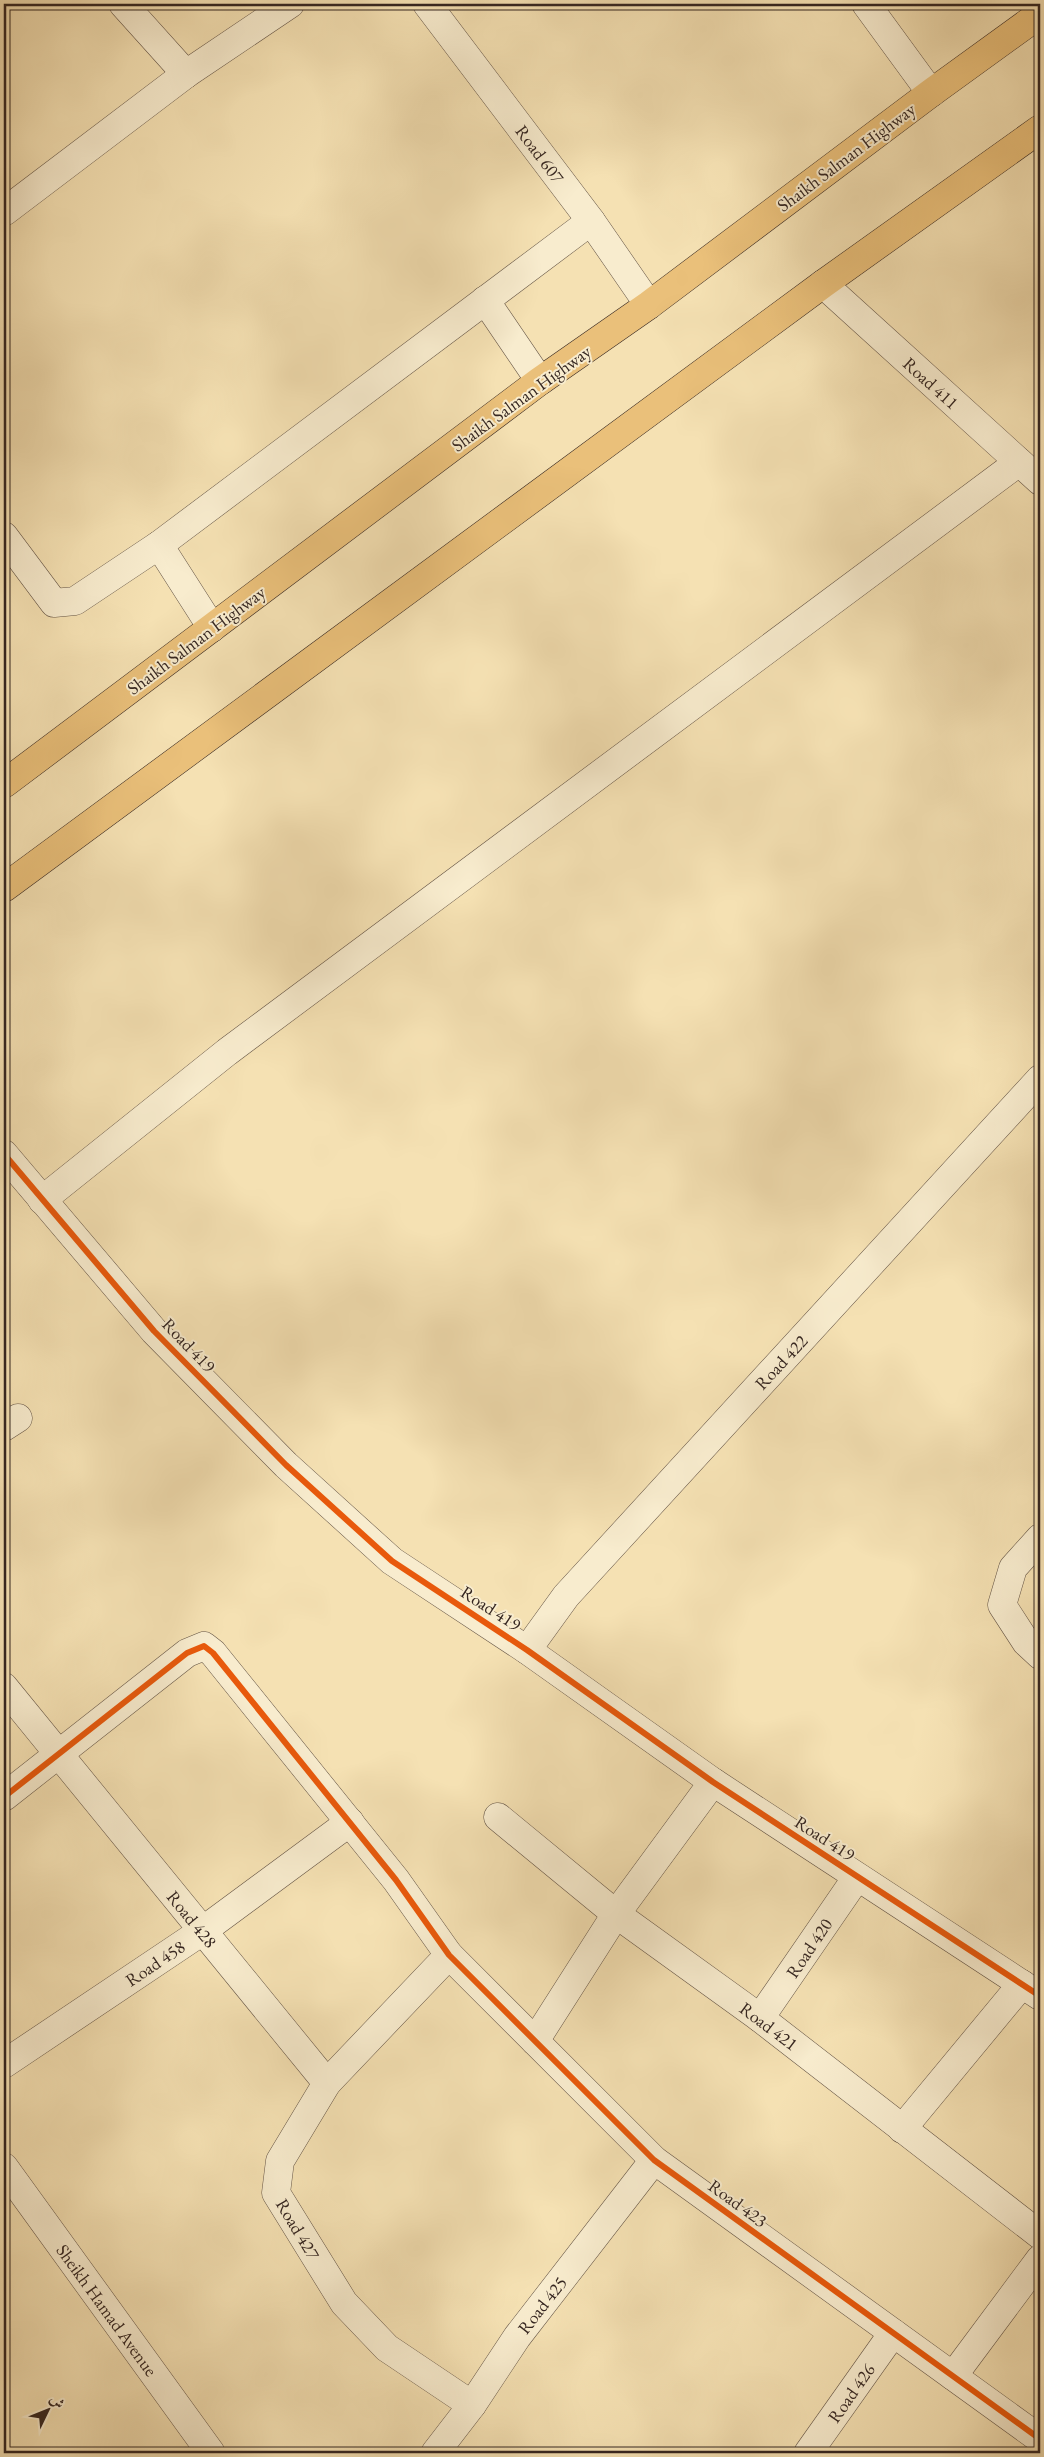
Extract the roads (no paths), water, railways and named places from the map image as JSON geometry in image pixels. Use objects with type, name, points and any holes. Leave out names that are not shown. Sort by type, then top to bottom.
[{"type":"main road","name":"Shaikh Salman Highway","points":[[4,784],[540,382],[650,306],[931,93],[1040,14]]},
{"type":"main road","points":[[4,888],[823,284],[1040,129]]},
{"type":"street","points":[[123,4],[186,74]]},
{"type":"street","points":[[4,212],[186,74],[290,4]]},
{"type":"street","name":"Road 607","points":[[427,4],[591,221],[650,306]]},
{"type":"street","points":[[866,4],[931,93]]},
{"type":"street","points":[[4,536],[54,603],[75,601],[159,545],[591,221]]},
{"type":"street","name":"Road 411","points":[[823,284],[1040,481]]},
{"type":"street","points":[[485,300],[540,382]]},
{"type":"street","points":[[42,1200],[235,1046],[1019,462]]},
{"type":"street","points":[[159,545],[212,628]]},
{"type":"street","name":"Road 422","points":[[527,1650],[566,1596],[1040,1079]]},
{"type":"street","name":"Road 419","points":[[4,1154],[154,1331],[286,1465],[392,1561],[527,1650],[713,1782],[1031,1990],[902,2129]]},
{"type":"street","points":[[1040,1538],[1013,1568],[1002,1605],[1026,1642],[1040,1655]]},
{"type":"street","name":"Road 423","points":[[59,1753],[186,1653],[204,1646],[213,1653],[396,1880],[449,1955],[654,2160],[1040,2439]]},
{"type":"street","name":"Road 428","points":[[4,1688],[59,1753],[201,1932],[327,2083]]},
{"type":"street","points":[[4,1797],[59,1753]]},
{"type":"street","points":[[536,2041],[616,1914],[713,1782]]},
{"type":"street","name":"Road 421","points":[[498,1817],[616,1914],[760,2018],[1040,2235]]},
{"type":"street","name":"Road 458","points":[[4,2064],[201,1932],[350,1822]]},
{"type":"street","name":"Road 420","points":[[760,2018],[857,1877]]},
{"type":"street","name":"Road 427","points":[[449,1955],[327,2083],[280,2161],[276,2193],[344,2303],[387,2348],[472,2405]]},
{"type":"street","name":"Road 425","points":[[435,2453],[472,2405],[517,2337],[654,2160]]},
{"type":"street","name":"Sheikh Hamad Avenue","points":[[4,2167],[211,2453]]},
{"type":"street","points":[[953,2376],[1040,2258]]},
{"type":"street","name":"Road 426","points":[[808,2453],[893,2333]]}]
